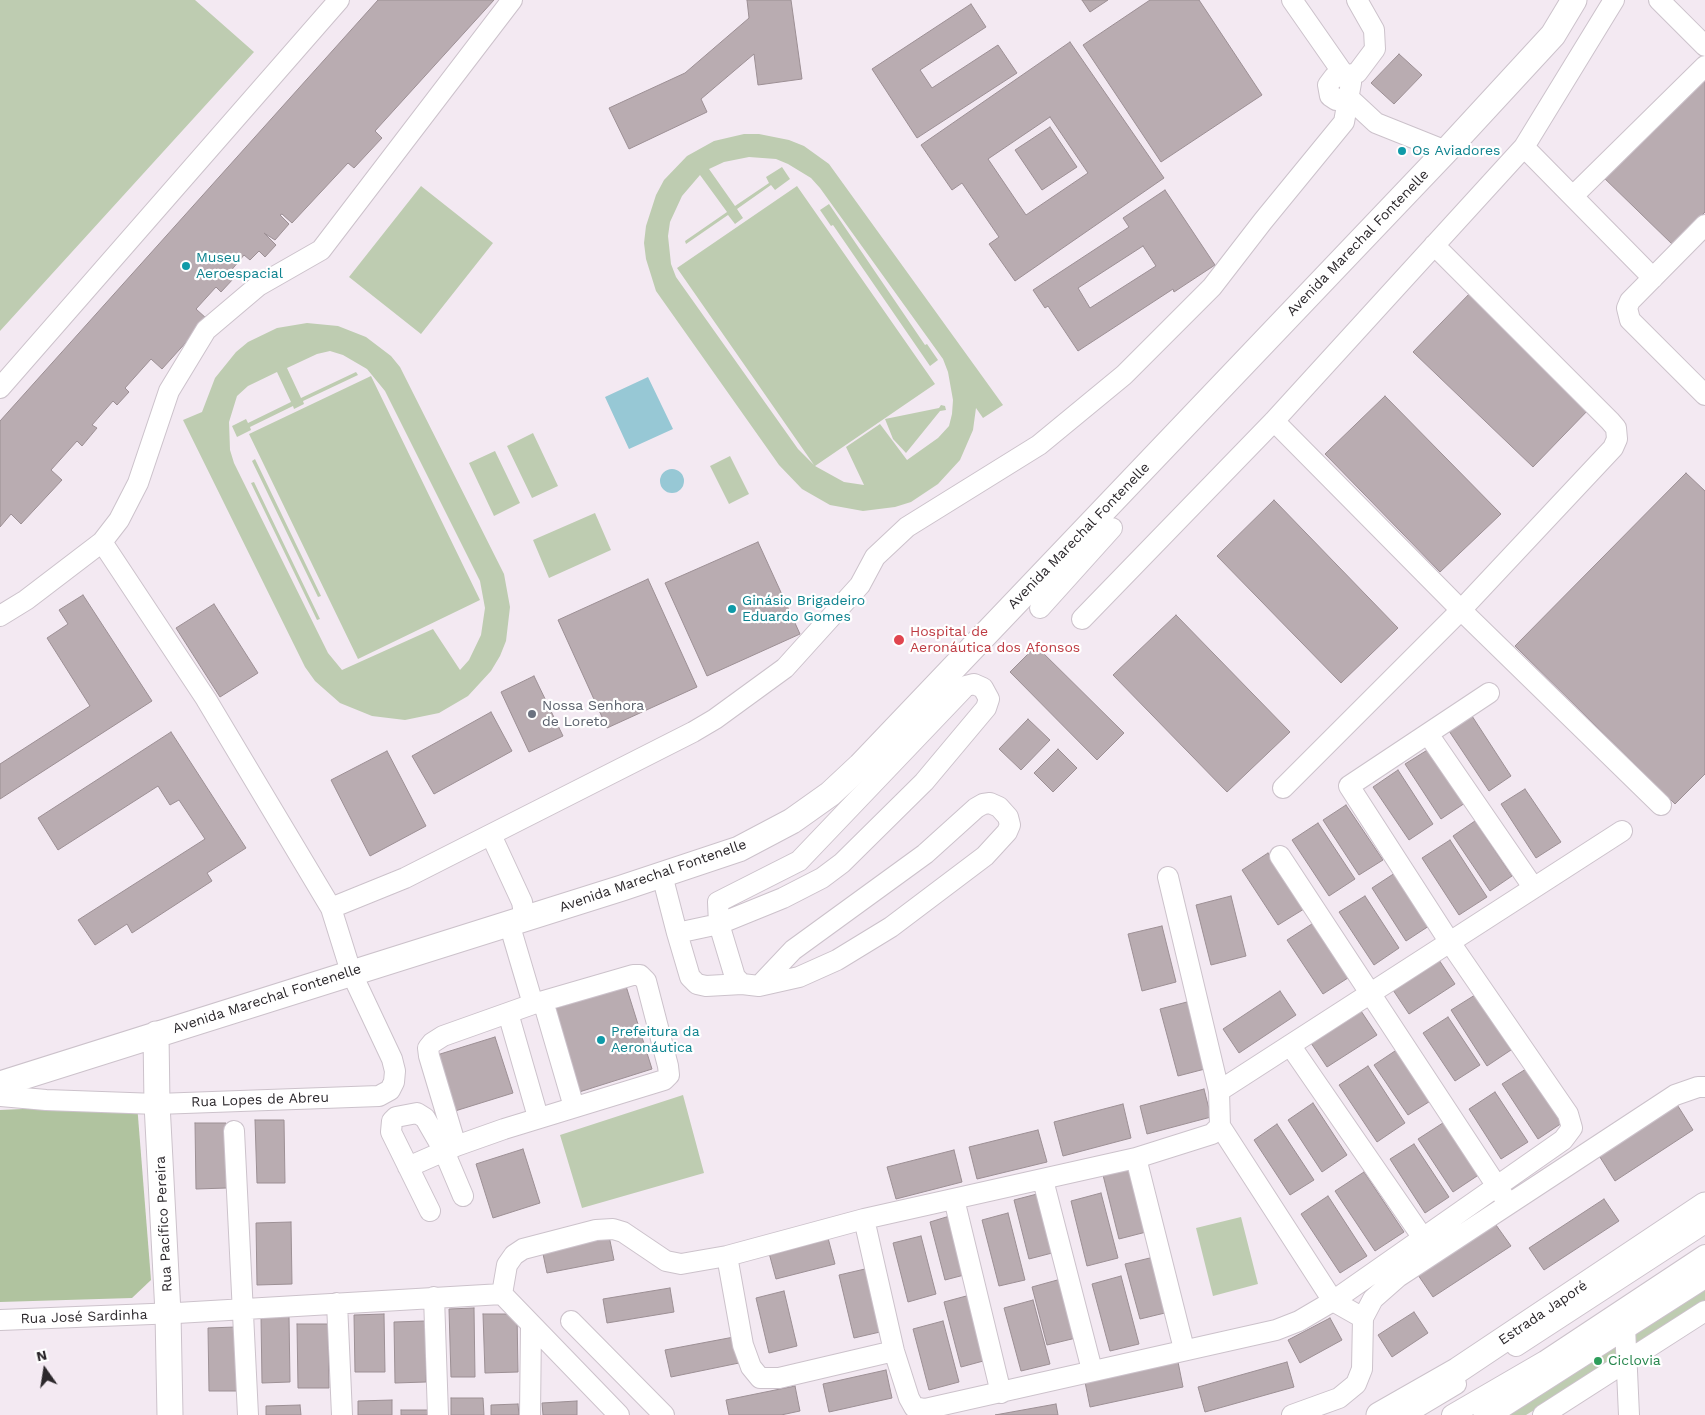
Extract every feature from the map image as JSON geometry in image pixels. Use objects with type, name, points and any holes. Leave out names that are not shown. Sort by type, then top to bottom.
[{"type":"main road","name":"Avenida Marechal Fontenelle","points":[[0,1084],[662,875],[739,848],[792,821],[830,794],[860,766],[964,657],[1041,594],[1553,35],[1574,0]]},
{"type":"main road","name":"Rua Pacífico Pereira","points":[[156,1034],[157,1104],[168,1313],[170,1415]]},
{"type":"main road","name":"Estrada Japoré","points":[[1379,1415],[1458,1370],[1705,1205]]},
{"type":"main road","points":[[1486,1415],[1705,1275]]},
{"type":"street","points":[[0,388],[339,0]]},
{"type":"street","points":[[0,616],[26,600],[102,542],[119,520],[134,490],[169,391],[206,330],[258,286],[321,250],[512,0]]},
{"type":"street","points":[[1292,0],[1349,79],[1352,88],[1339,96]]},
{"type":"street","points":[[1345,76],[1357,73],[1375,49],[1374,30],[1356,0]]},
{"type":"street","points":[[1082,619],[1274,421],[1524,147],[1614,0]]},
{"type":"street","points":[[1659,0],[1705,46]]},
{"type":"street","points":[[1573,196],[1705,66]]},
{"type":"street","points":[[1339,96],[1376,123],[1446,151]]},
{"type":"street","points":[[330,908],[379,891],[693,732],[715,719],[785,668],[860,584],[875,557],[907,527],[1039,444],[1124,375],[1212,288],[1263,221],[1344,122],[1339,96]]},
{"type":"street","points":[[1524,147],[1653,278]]},
{"type":"street","points":[[1705,225],[1630,302],[1627,314],[1630,320],[1705,395]]},
{"type":"street","points":[[1283,788],[1461,610],[1613,448],[1617,439],[1616,428],[1610,421],[1434,246]]},
{"type":"street","points":[[1274,421],[1461,610],[1661,805]]},
{"type":"street","points":[[1041,594],[1112,528]]},
{"type":"street","name":"Rua Lopes de Abreu","points":[[0,1096],[46,1100],[157,1104],[379,1096],[390,1090],[394,1082],[395,1071],[392,1059],[351,972],[330,908],[206,699],[102,542]]},
{"type":"street","points":[[677,933],[719,924],[783,898],[822,878],[842,863],[924,782],[986,708],[989,699],[983,688],[974,684],[966,686],[799,861],[718,902],[719,924],[730,965],[750,985]]},
{"type":"street","points":[[864,1219],[894,1351],[909,1398],[914,1407],[925,1409],[946,1406],[1092,1370],[1276,1330],[1299,1321],[1333,1301],[1563,1140],[1571,1133],[1572,1122],[1449,941],[1349,786],[1489,694]]},
{"type":"street","points":[[1428,734],[1533,888]]},
{"type":"street","points":[[662,875],[690,977],[697,984],[706,986],[750,985],[799,977],[837,960],[891,927],[985,856],[1007,832],[1010,825],[1008,817],[999,807],[990,803],[976,808],[925,854],[794,950],[750,985]]},
{"type":"street","points":[[1220,1091],[1370,992],[1622,831]]},
{"type":"street","points":[[491,835],[522,902],[517,921],[538,1003],[574,1107]]},
{"type":"street","points":[[1280,856],[1509,1205]]},
{"type":"street","points":[[1168,877],[1220,1091],[1220,1126],[1333,1301],[1363,1318]]},
{"type":"street","points":[[408,1167],[450,1149],[538,1118],[664,1080],[669,1075],[668,1066],[646,981],[640,975],[633,975],[538,1003],[443,1036],[432,1043],[428,1048],[429,1056],[450,1149],[463,1196]]},
{"type":"street","points":[[508,1013],[538,1118]]},
{"type":"street","points":[[1290,1045],[1423,1238]]},
{"type":"street","points":[[1292,1415],[1339,1398],[1356,1384],[1362,1369],[1363,1318],[1373,1299],[1398,1277],[1675,1095],[1698,1087],[1705,1087]]},
{"type":"street","points":[[430,1211],[391,1132],[392,1121],[396,1117],[406,1114],[421,1115],[450,1149]]},
{"type":"street","points":[[619,1415],[502,1294],[507,1265],[514,1254],[523,1249],[596,1230],[614,1229],[623,1232],[666,1261],[681,1264],[727,1256],[864,1219],[1136,1158],[1205,1138],[1220,1126]]},
{"type":"street","points":[[234,1131],[248,1415]]},
{"type":"street","points":[[1136,1158],[1184,1349]]},
{"type":"street","points":[[1043,1180],[1092,1370]]},
{"type":"street","points":[[954,1198],[1001,1393]]},
{"type":"street","points":[[1404,1415],[1522,1342],[1705,1223]]},
{"type":"street","points":[[1452,1415],[1545,1361],[1705,1255]]},
{"type":"street","points":[[727,1256],[743,1344],[751,1367],[760,1378],[779,1378],[894,1351]]},
{"type":"street","name":"Rua José Sardinha","points":[[0,1320],[168,1313],[502,1294]]},
{"type":"street","points":[[434,1297],[438,1415]]},
{"type":"street","points":[[337,1303],[342,1415]]},
{"type":"street","points":[[1543,1415],[1705,1311]]},
{"type":"street","points":[[571,1321],[664,1415]]},
{"type":"street","points":[[530,1415],[531,1326]]},
{"type":"street","points":[[1625,1327],[1629,1415]]},
{"type":"green space","points":[[0,0],[195,0],[254,52],[0,331]]},
{"type":"green space","points":[[744,134],[759,134],[789,140],[804,146],[829,164],[1003,405],[983,418],[976,408],[973,430],[960,460],[938,484],[911,502],[895,507],[863,511],[830,505],[802,489],[779,465],[656,291],[646,259],[644,243],[646,226],[656,195],[664,180],[687,156],[714,141]],"holes":[[[749,157],[776,159],[811,178],[820,188],[943,359],[948,372],[953,400],[952,414],[949,426],[938,438],[907,460],[880,424],[846,447],[864,485],[844,482],[815,466],[935,384],[797,186],[677,268],[814,465],[798,449],[676,277],[671,264],[668,236],[670,222],[682,196],[700,175],[727,212],[685,241],[686,244],[728,215],[735,224],[743,218],[737,209],[771,185],[775,190],[790,179],[782,167],[766,177],[769,183],[735,206],[709,169],[724,162]]]},
{"type":"green space","points":[[421,186],[493,243],[421,334],[349,277]]},
{"type":"green space","points":[[829,204],[925,345],[927,344],[938,360],[930,366],[833,225],[831,226],[820,210]]},
{"type":"green space","points":[[307,323],[338,326],[366,337],[391,356],[400,367],[504,574],[510,607],[506,641],[500,656],[491,671],[468,696],[439,713],[405,720],[372,716],[340,703],[315,681],[305,667],[183,420],[202,412],[215,378],[236,352],[248,342],[277,328]],"holes":[[[330,351],[343,355],[367,369],[385,391],[480,581],[485,608],[481,635],[469,660],[460,670],[433,629],[342,670],[328,653],[234,463],[230,450],[229,422],[237,396],[248,386],[277,372],[291,402],[248,423],[246,419],[232,426],[237,437],[251,430],[250,427],[293,406],[294,409],[304,404],[303,401],[358,375],[356,372],[301,398],[287,368],[317,354]]]},
{"type":"green space","points":[[371,376],[480,600],[358,659],[249,434]]},
{"type":"green space","points":[[941,405],[945,406],[946,410],[940,411],[906,453],[893,439],[885,419],[939,408]]},
{"type":"green space","points":[[533,433],[558,486],[532,498],[507,446]]},
{"type":"green space","points":[[495,451],[520,503],[494,516],[469,463]]},
{"type":"green space","points":[[730,456],[749,494],[729,504],[710,466]]},
{"type":"green space","points":[[255,459],[321,596],[318,597],[252,461]]},
{"type":"green space","points":[[254,482],[320,619],[317,620],[251,483]]},
{"type":"green space","points":[[595,513],[611,550],[549,578],[533,540]]},
{"type":"green space","points":[[683,1095],[704,1173],[582,1208],[560,1135]]},
{"type":"green space","points":[[137,1104],[151,1280],[132,1298],[0,1302],[0,1110]]},
{"type":"green space","points":[[1241,1217],[1258,1284],[1213,1296],[1196,1228]]},
{"type":"green space","name":"Ciclovia","points":[[1705,1285],[1705,1306],[1702,1308],[1526,1415],[1497,1415]]},
{"type":"water","points":[[648,377],[673,429],[629,449],[605,397]]},
{"type":"water","points":[[672,469],[681,472],[684,481],[681,490],[672,493],[663,490],[660,481],[663,472]]},
{"type":"building","name":"Museu Aeroespacial","points":[[378,0],[494,0],[375,131],[382,138],[354,168],[348,163],[292,223],[282,214],[280,215],[289,224],[275,240],[264,233],[276,245],[265,257],[259,251],[250,260],[244,255],[229,273],[234,278],[221,292],[216,287],[196,309],[207,319],[162,369],[151,359],[125,388],[129,392],[117,405],[113,401],[92,425],[97,428],[82,446],[77,441],[51,470],[62,480],[21,524],[11,514],[0,527],[0,421]]},
{"type":"building","points":[[747,0],[791,0],[802,79],[758,85],[754,54],[701,99],[707,112],[629,149],[609,108],[685,73],[749,18]]},
{"type":"building","points":[[1082,0],[1108,0],[1090,12]]},
{"type":"building","points":[[1150,0],[1199,0],[1262,95],[1161,162],[1083,45]]},
{"type":"building","points":[[971,4],[986,27],[920,70],[932,88],[998,45],[1017,73],[917,138],[872,69]]},
{"type":"building","points":[[1070,42],[1164,178],[1015,281],[989,244],[999,237],[962,183],[952,190],[921,145]],"holes":[[[1050,117],[1088,173],[1026,215],[988,159]]]},
{"type":"building","points":[[1399,54],[1422,75],[1394,104],[1371,83]]},
{"type":"building","points":[[1705,70],[1705,212],[1673,245],[1601,175]]},
{"type":"building","points":[[1050,127],[1077,167],[1042,190],[1015,150]]},
{"type":"building","points":[[1165,190],[1215,265],[1174,292],[1173,289],[1078,351],[1048,306],[1045,308],[1033,290],[1129,227],[1123,218]],"holes":[[[1143,246],[1156,266],[1090,308],[1078,288]]]},
{"type":"building","points":[[1472,291],[1592,406],[1533,467],[1413,352]]},
{"type":"building","points":[[1385,396],[1501,514],[1440,572],[1325,454]]},
{"type":"building","points":[[1686,473],[1705,491],[1705,774],[1675,804],[1515,646]]},
{"type":"building","points":[[1274,500],[1398,628],[1341,683],[1217,556]]},
{"type":"building","name":"Ginásio Brigadeiro Eduardo Gomes","points":[[758,542],[800,634],[707,676],[665,583]]},
{"type":"building","points":[[648,579],[697,687],[607,728],[558,620]]},
{"type":"building","points":[[83,595],[152,701],[0,799],[0,764],[90,706],[47,638],[68,624],[59,610]]},
{"type":"building","points":[[214,604],[258,673],[220,697],[176,628]]},
{"type":"building","points":[[1176,615],[1290,732],[1227,792],[1113,675]]},
{"type":"building","points":[[1036,646],[1124,733],[1097,760],[1010,672]]},
{"type":"building","name":"Nossa Senhora de Loreto","points":[[534,676],[563,736],[529,752],[501,692]]},
{"type":"building","points":[[491,712],[512,751],[434,794],[412,756]]},
{"type":"building","points":[[1472,716],[1511,776],[1489,791],[1449,731]]},
{"type":"building","points":[[1028,719],[1050,740],[1021,770],[999,749]]},
{"type":"building","points":[[171,732],[246,848],[207,873],[212,881],[132,933],[127,924],[95,945],[78,920],[205,839],[179,800],[170,805],[158,786],[58,850],[38,818]]},
{"type":"building","points":[[1058,749],[1077,768],[1053,792],[1034,773]]},
{"type":"building","points":[[1429,749],[1465,803],[1441,819],[1405,764]]},
{"type":"building","points":[[387,751],[426,826],[370,856],[331,780]]},
{"type":"building","points":[[1398,770],[1433,824],[1409,840],[1373,787]]},
{"type":"building","points":[[1525,789],[1561,842],[1536,858],[1501,804]]},
{"type":"building","points":[[1346,805],[1383,860],[1359,875],[1323,820]]},
{"type":"building","points":[[1475,821],[1512,876],[1490,891],[1453,836]]},
{"type":"building","points":[[1318,823],[1355,879],[1329,896],[1292,840]]},
{"type":"building","points":[[1450,840],[1487,897],[1459,915],[1422,858]]},
{"type":"building","points":[[1268,853],[1304,909],[1278,925],[1242,870]]},
{"type":"building","points":[[1398,871],[1432,924],[1406,941],[1372,888]]},
{"type":"building","points":[[1231,896],[1246,956],[1211,965],[1196,905]]},
{"type":"building","points":[[1365,896],[1399,948],[1374,965],[1339,912]]},
{"type":"building","points":[[1315,922],[1351,976],[1323,994],[1287,940]]},
{"type":"building","points":[[1162,926],[1176,982],[1142,991],[1128,934]]},
{"type":"building","points":[[1439,960],[1455,984],[1409,1014],[1393,990]]},
{"type":"building","name":"Prefeitura da Aeronáutica","points":[[626,986],[652,1069],[576,1093],[550,1010]]},
{"type":"building","points":[[1280,991],[1296,1015],[1239,1053],[1223,1029]]},
{"type":"building","points":[[1475,995],[1511,1050],[1487,1066],[1451,1010]]},
{"type":"building","points":[[1187,1002],[1205,1069],[1178,1076],[1160,1009]]},
{"type":"building","points":[[1361,1011],[1377,1035],[1327,1067],[1311,1043]]},
{"type":"building","points":[[1448,1017],[1480,1065],[1455,1081],[1423,1033]]},
{"type":"building","points":[[495,1037],[513,1093],[455,1111],[437,1055]]},
{"type":"building","points":[[1398,1049],[1432,1100],[1408,1115],[1374,1065]]},
{"type":"building","points":[[1368,1066],[1405,1123],[1377,1142],[1339,1085]]},
{"type":"building","points":[[1526,1069],[1562,1123],[1538,1139],[1502,1084]]},
{"type":"building","points":[[1204,1089],[1211,1117],[1147,1134],[1140,1106]]},
{"type":"building","points":[[1495,1092],[1528,1142],[1501,1159],[1469,1109]]},
{"type":"building","points":[[1313,1103],[1347,1155],[1322,1172],[1288,1120]]},
{"type":"building","points":[[1676,1103],[1693,1130],[1615,1181],[1598,1154]]},
{"type":"building","points":[[1123,1104],[1131,1138],[1063,1156],[1054,1122]]},
{"type":"building","points":[[255,1120],[284,1120],[285,1183],[257,1183]]},
{"type":"building","points":[[1446,1121],[1480,1174],[1453,1192],[1418,1139]]},
{"type":"building","points":[[195,1123],[226,1123],[227,1188],[196,1189]]},
{"type":"building","points":[[1277,1124],[1314,1180],[1290,1195],[1254,1140]]},
{"type":"building","points":[[1038,1130],[1047,1162],[977,1179],[969,1147]]},
{"type":"building","points":[[1414,1144],[1449,1197],[1425,1213],[1390,1159]]},
{"type":"building","points":[[523,1149],[540,1203],[493,1218],[476,1164]]},
{"type":"building","points":[[954,1150],[962,1182],[896,1199],[887,1167]]},
{"type":"building","points":[[1133,1167],[1150,1231],[1119,1239],[1103,1175]]},
{"type":"building","points":[[1364,1172],[1404,1232],[1375,1251],[1335,1191]]},
{"type":"building","points":[[1041,1193],[1056,1252],[1029,1259],[1014,1200]]},
{"type":"building","points":[[1101,1193],[1118,1258],[1087,1266],[1071,1201]]},
{"type":"building","points":[[1328,1196],[1367,1256],[1340,1273],[1301,1214]]},
{"type":"building","points":[[1604,1199],[1619,1221],[1544,1270],[1529,1248]]},
{"type":"building","points":[[1008,1213],[1025,1280],[999,1286],[982,1220]]},
{"type":"building","points":[[953,1215],[968,1274],[945,1280],[930,1222]]},
{"type":"building","points":[[291,1222],[292,1284],[257,1285],[256,1223]]},
{"type":"building","points":[[1496,1225],[1511,1246],[1433,1297],[1418,1275]]},
{"type":"building","points":[[609,1236],[614,1260],[547,1273],[542,1249]]},
{"type":"building","points":[[921,1236],[936,1294],[908,1302],[893,1243]]},
{"type":"building","points":[[828,1238],[835,1264],[776,1279],[769,1253]]},
{"type":"building","points":[[1154,1257],[1169,1312],[1140,1319],[1125,1264]]},
{"type":"building","points":[[865,1269],[880,1332],[854,1338],[839,1275]]},
{"type":"building","points":[[1121,1276],[1139,1344],[1110,1351],[1092,1284]]},
{"type":"building","points":[[1061,1279],[1076,1338],[1047,1345],[1032,1287]]},
{"type":"building","points":[[670,1288],[674,1312],[607,1323],[603,1299]]},
{"type":"building","points":[[784,1291],[797,1346],[769,1353],[756,1298]]},
{"type":"building","points":[[970,1295],[987,1360],[961,1367],[944,1302]]},
{"type":"building","points":[[1033,1300],[1050,1364],[1021,1371],[1004,1308]]},
{"type":"building","points":[[474,1308],[475,1377],[451,1377],[449,1309]]},
{"type":"building","points":[[1414,1312],[1428,1333],[1392,1357],[1378,1335]]},
{"type":"building","points":[[384,1314],[385,1372],[355,1372],[354,1315]]},
{"type":"building","points":[[483,1314],[517,1314],[518,1372],[485,1373]]},
{"type":"building","points":[[289,1316],[290,1382],[262,1383],[261,1317]]},
{"type":"building","points":[[1330,1318],[1342,1340],[1300,1363],[1288,1340]]},
{"type":"building","points":[[425,1321],[426,1382],[395,1383],[394,1322]]},
{"type":"building","points":[[943,1321],[959,1382],[929,1390],[913,1329]]},
{"type":"building","points":[[297,1324],[328,1324],[329,1388],[298,1388]]},
{"type":"building","points":[[236,1327],[237,1391],[209,1391],[208,1328]]},
{"type":"building","points":[[734,1337],[739,1363],[671,1377],[665,1350]]},
{"type":"building","points":[[1178,1362],[1183,1387],[1090,1407],[1085,1382]]},
{"type":"building","points":[[1287,1362],[1294,1387],[1205,1412],[1198,1387]]},
{"type":"building","points":[[886,1370],[892,1398],[829,1412],[823,1384]]},
{"type":"building","points":[[795,1386],[800,1411],[781,1415],[729,1415],[726,1400]]},
{"type":"building","points":[[451,1398],[483,1398],[484,1415],[451,1415]]},
{"type":"building","points":[[392,1400],[392,1415],[358,1415],[358,1401]]},
{"type":"building","points":[[577,1401],[577,1415],[543,1415],[542,1403]]},
{"type":"building","points":[[518,1404],[519,1415],[491,1415],[491,1405]]},
{"type":"building","points":[[1056,1404],[1058,1415],[995,1415]]},
{"type":"building","points":[[300,1405],[301,1415],[266,1415],[266,1406]]},
{"type":"building","points":[[401,1410],[428,1410],[428,1415],[401,1415]]},
{"type":"place","name":"Os Aviadores","points":[[1402,151]]},
{"type":"place","name":"Museu Aeroespacial","points":[[186,266]]},
{"type":"place","name":"Ginásio Brigadeiro Eduardo Gomes","points":[[732,609]]},
{"type":"place","name":"Hospital de Aeronáutica dos Afonsos","points":[[899,640]]},
{"type":"place","name":"Nossa Senhora de Loreto","points":[[532,714]]},
{"type":"place","name":"Prefeitura da Aeronáutica","points":[[601,1040]]},
{"type":"place","name":"Ciclovia","points":[[1598,1361]]}]
